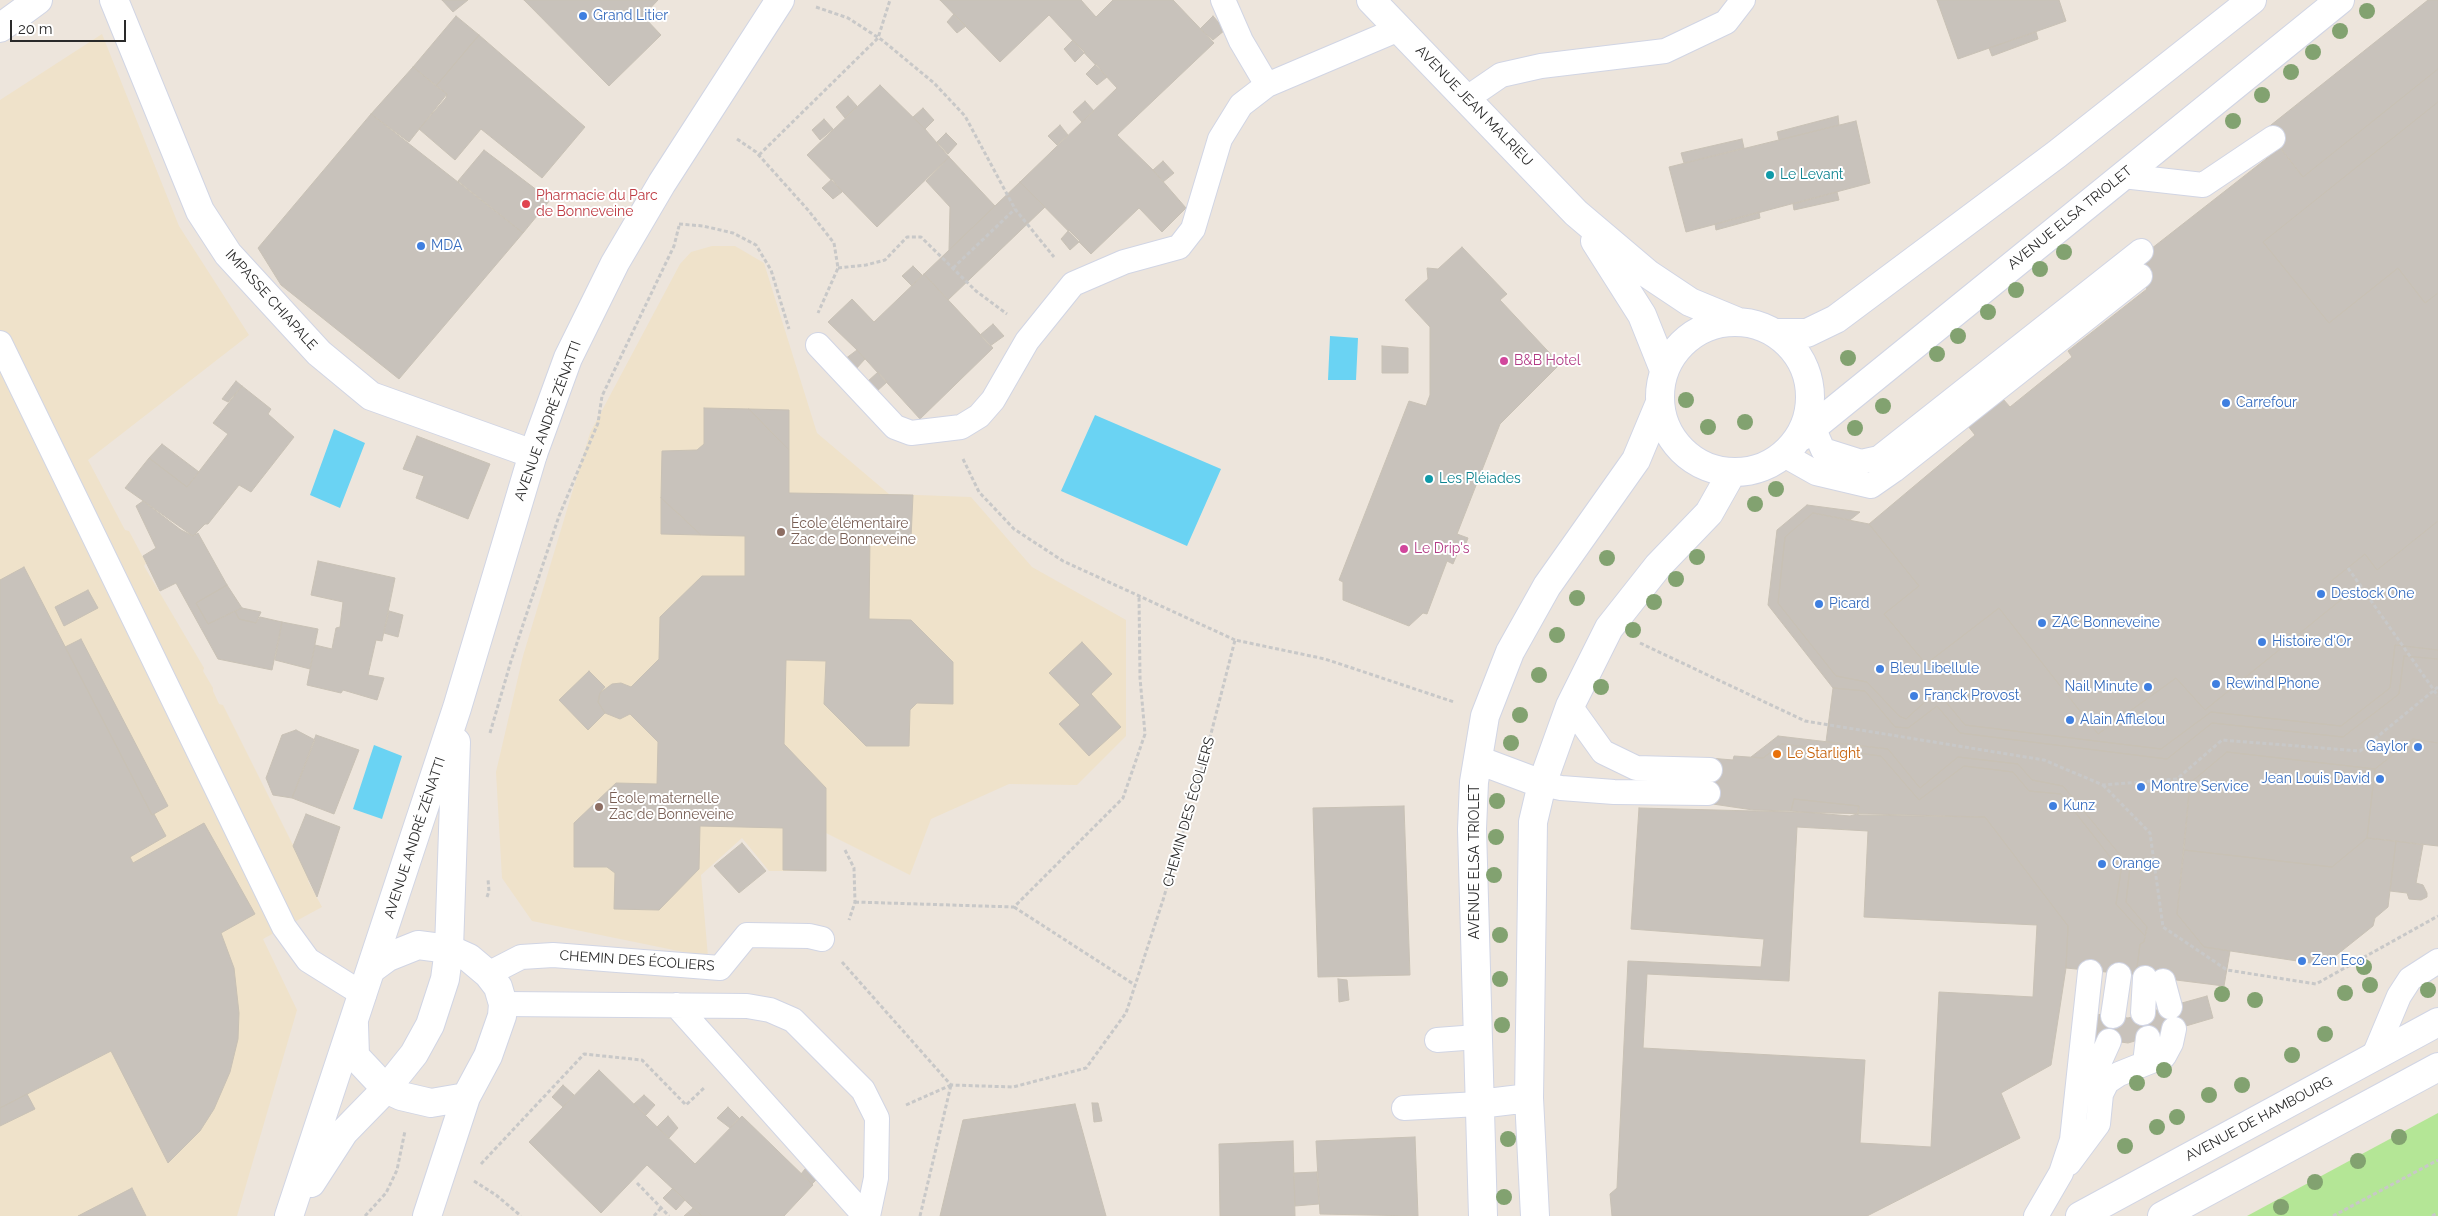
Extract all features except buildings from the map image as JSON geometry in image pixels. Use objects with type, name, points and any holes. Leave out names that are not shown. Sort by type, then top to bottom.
[{"type":"street","points":[[0,28],[38,0]]},
{"type":"street","name":"IMPASSE CHIAPALE","points":[[114,0],[200,211],[228,254],[319,353],[371,396],[533,454]]},
{"type":"street","name":"AVENUE ANDRÉ ZÉNATTI","points":[[290,1216],[457,708],[533,454],[568,358],[615,263],[662,183],[780,0]]},
{"type":"street","name":"AVENUE JEAN MALRIEU","points":[[1371,0],[1576,213],[1648,274],[1690,302],[1736,321]]},
{"type":"street","points":[[1777,334],[1807,333],[1836,319],[2057,154],[2252,0]]},
{"type":"street","name":"AVENUE ELSA TRIOLET","points":[[1799,439],[2340,0]]},
{"type":"street","name":"AVENUE JEAN MALRIEU","points":[[1576,213],[1642,315],[1664,370]]},
{"type":"street","points":[[1736,321],[1750,322],[1777,334],[1790,344],[1806,368],[1811,404],[1799,439],[1777,462],[1745,474],[1720,473],[1689,459],[1668,433],[1659,405],[1664,370],[1682,343],[1704,328],[1736,321]]},
{"type":"street","name":"AVENUE ELSA TRIOLET","points":[[1483,1216],[1472,830],[1474,782],[1486,716],[1510,652],[1547,586],[1636,460],[1659,405]]},
{"type":"street","points":[[1534,1216],[1529,1098],[1533,822],[1542,784],[1570,706],[1609,628],[1658,566],[1709,513],[1731,474]]},
{"type":"street","name":"AVENUE ANDRÉ ZÉNATTI","points":[[290,1216],[344,1132],[386,1089],[414,1054],[430,1025],[445,979],[449,949],[457,708]]},
{"type":"street","points":[[1478,760],[1542,784]]},
{"type":"street","points":[[372,968],[388,957],[418,945],[449,949],[469,958],[488,974],[498,987],[503,1004],[502,1016],[488,1056],[466,1097],[427,1216]]},
{"type":"street","name":"AVENUE DE HAMBOURG","points":[[2080,1216],[2438,1022]]},
{"type":"street","name":"AVENUE ANDRÉ ZÉNATTI","points":[[354,1025],[355,1056],[386,1089],[431,1103],[466,1097]]},
{"type":"street","points":[[2162,1216],[2438,1067]]},
{"type":"street","points":[[1479,1104],[1529,1098]]},
{"type":"lane","points":[[1223,0],[1241,41],[1267,85]]},
{"type":"lane","points":[[1466,99],[1501,75],[1533,67],[1665,51],[1726,22],[1743,0]]},
{"type":"lane","points":[[818,345],[895,427],[911,434],[960,427],[978,416],[993,400],[1027,341],[1073,284],[1124,262],[1179,247],[1193,229],[1220,139],[1241,105],[1267,85],[1400,29]]},
{"type":"lane","points":[[2123,176],[2203,185],[2273,138]]},
{"type":"lane","points":[[1799,439],[1823,450],[1861,462],[1879,458],[2141,251]]},
{"type":"lane","points":[[1799,439],[1816,473],[1871,486],[1902,464],[2140,276]]},
{"type":"lane","points":[[0,343],[284,927],[308,960],[364,994]]},
{"type":"lane","points":[[1542,784],[1561,788],[1614,792],[1709,782],[1636,768],[1603,752],[1570,706]]},
{"type":"lane","name":"CHEMIN DES ÉCOLIERS","points":[[488,974],[521,956],[553,955],[720,968],[747,935],[809,936],[827,945]]},
{"type":"lane","points":[[2373,1058],[2399,996],[2410,979],[2438,961]]},
{"type":"lane","points":[[2062,1173],[2072,1140],[2090,972]]},
{"type":"lane","points":[[2113,1016],[2119,975]]},
{"type":"lane","points":[[2036,1216],[2062,1173],[2084,1146],[2098,1124],[2102,1094],[2107,1082],[2119,1074],[2164,1056],[2171,1043],[2172,1018],[2154,980],[2143,1013]]},
{"type":"lane","points":[[503,1004],[746,1006],[770,1010],[793,1020],[863,1090],[877,1118],[876,1178],[866,1216]]},
{"type":"lane","points":[[676,1005],[866,1216]]},
{"type":"lane","points":[[1437,1040],[1477,1037]]},
{"type":"lane","points":[[2145,1064],[2148,1038]]},
{"type":"lane","points":[[2076,1096],[2100,1061],[2109,1041]]},
{"type":"lane","points":[[1404,1108],[1479,1104]]},
{"type":"path","points":[[759,156],[878,38],[890,0]]},
{"type":"path","points":[[816,7],[848,18],[878,38],[934,83],[965,116],[1015,209],[1073,284]]},
{"type":"path","points":[[737,139],[759,156],[808,210],[834,244],[838,268],[812,324],[818,345]]},
{"type":"path","points":[[490,735],[511,661],[559,516],[598,423],[602,396],[674,246],[679,224],[677,205],[662,183]]},
{"type":"path","points":[[953,268],[1015,209]]},
{"type":"path","points":[[679,224],[703,226],[733,233],[756,245],[771,270],[786,324]]},
{"type":"path","points":[[838,268],[866,265],[885,260],[907,237],[922,237],[976,292],[1034,333]]},
{"type":"path","points":[[949,429],[979,492],[1014,529],[1063,561],[1235,640],[1325,659],[1464,705]]},
{"type":"path","points":[[2348,568],[2438,696]]},
{"type":"path","points":[[1014,907],[1123,798],[1145,734],[1140,678],[1139,596]]},
{"type":"path","points":[[1609,628],[1805,721],[2044,760],[2103,784],[2150,833],[2163,927],[2227,970],[2316,984],[2438,916]]},
{"type":"path","name":"CHEMIN DES ÉCOLIERS","points":[[951,1085],[1013,1087],[1086,1068],[1126,1013],[1204,761],[1235,640]]},
{"type":"path","points":[[2103,784],[2177,780],[2222,740],[2360,751],[2438,687]]},
{"type":"path","points":[[845,850],[854,868],[855,902],[848,924],[827,945],[951,1085]]},
{"type":"path","points":[[486,899],[490,891],[487,873]]},
{"type":"path","points":[[855,902],[1014,907],[1136,985]]},
{"type":"path","points":[[475,1171],[584,1054],[642,1060],[686,1105],[729,1064]]},
{"type":"path","points":[[877,1118],[951,1085]]},
{"type":"path","points":[[920,1216],[951,1085]]},
{"type":"path","points":[[364,1216],[386,1193],[397,1170],[414,1099]]},
{"type":"path","points":[[2332,1216],[2438,1160]]},
{"type":"path","points":[[469,1177],[496,1194],[521,1216]]},
{"type":"path","points":[[637,1183],[669,1216]]},
{"type":"path","points":[[654,1216],[661,1208]]},
{"type":"path","points":[[2432,1216],[2438,1213]]},
{"type":"shaded area","points":[[102,34],[179,226],[249,335],[88,460],[125,530],[129,531],[146,563],[144,566],[204,668],[203,671],[213,688],[219,704],[223,705],[310,879],[308,881],[322,907],[263,939],[297,1010],[237,1216],[0,1216],[0,100]]},
{"type":"shaded area","name":"École élémentaire Zac de Bonneveine","points":[[712,246],[735,246],[764,263],[817,433],[889,494],[971,497],[1032,567],[1126,620],[1126,736],[1077,785],[1009,784],[931,819],[910,875],[826,833],[826,871],[769,871],[742,838],[701,875],[708,957],[532,921],[502,878],[496,772],[523,656],[590,433],[680,264],[691,252]]},
{"type":"green space","points":[[2438,1113],[2438,1216],[2247,1216]]},
{"type":"water","points":[[1330,336],[1358,338],[1356,380],[1328,380]]},
{"type":"water","points":[[1095,415],[1221,469],[1187,546],[1061,491]]},
{"type":"water","points":[[334,429],[365,443],[340,508],[310,495]]},
{"type":"water","points":[[374,745],[402,756],[382,819],[353,809]]},
{"type":"place","name":"Grand Litier","points":[[583,16]]},
{"type":"place","name":"Le Levant","points":[[1770,175]]},
{"type":"place","name":"Pharmacie du Parc de Bonneveine","points":[[526,204]]},
{"type":"place","name":"MDA","points":[[421,246]]},
{"type":"place","name":"B&B Hotel","points":[[1504,361]]},
{"type":"place","name":"Carrefour","points":[[2226,403]]},
{"type":"place","name":"Les Pléiades","points":[[1429,479]]},
{"type":"place","name":"École élémentaire Zac de Bonneveine","points":[[781,532]]},
{"type":"place","name":"Le Drip's","points":[[1404,549]]},
{"type":"place","name":"Destock One","points":[[2321,594]]},
{"type":"place","name":"Picard","points":[[1819,604]]},
{"type":"place","name":"ZAC Bonneveine","points":[[2042,623]]},
{"type":"place","name":"Histoire d'Or","points":[[2262,642]]},
{"type":"place","name":"Bleu Libellule","points":[[1880,669]]},
{"type":"place","name":"Rewind Phone","points":[[2216,684]]},
{"type":"place","name":"Nail Minute","points":[[2148,687]]},
{"type":"place","name":"Franck Provost","points":[[1914,696]]},
{"type":"place","name":"Alain Afflelou","points":[[2070,720]]},
{"type":"place","name":"Gaylor","points":[[2418,747]]},
{"type":"place","name":"Le Starlight","points":[[1777,754]]},
{"type":"place","name":"Jean Louis David","points":[[2380,779]]},
{"type":"place","name":"Montre Service","points":[[2141,787]]},
{"type":"place","name":"Kunz","points":[[2053,806]]},
{"type":"place","name":"École maternelle Zac de Bonneveine","points":[[599,807]]},
{"type":"place","name":"Orange","points":[[2102,864]]},
{"type":"place","name":"Zen Eco","points":[[2302,961]]}]
